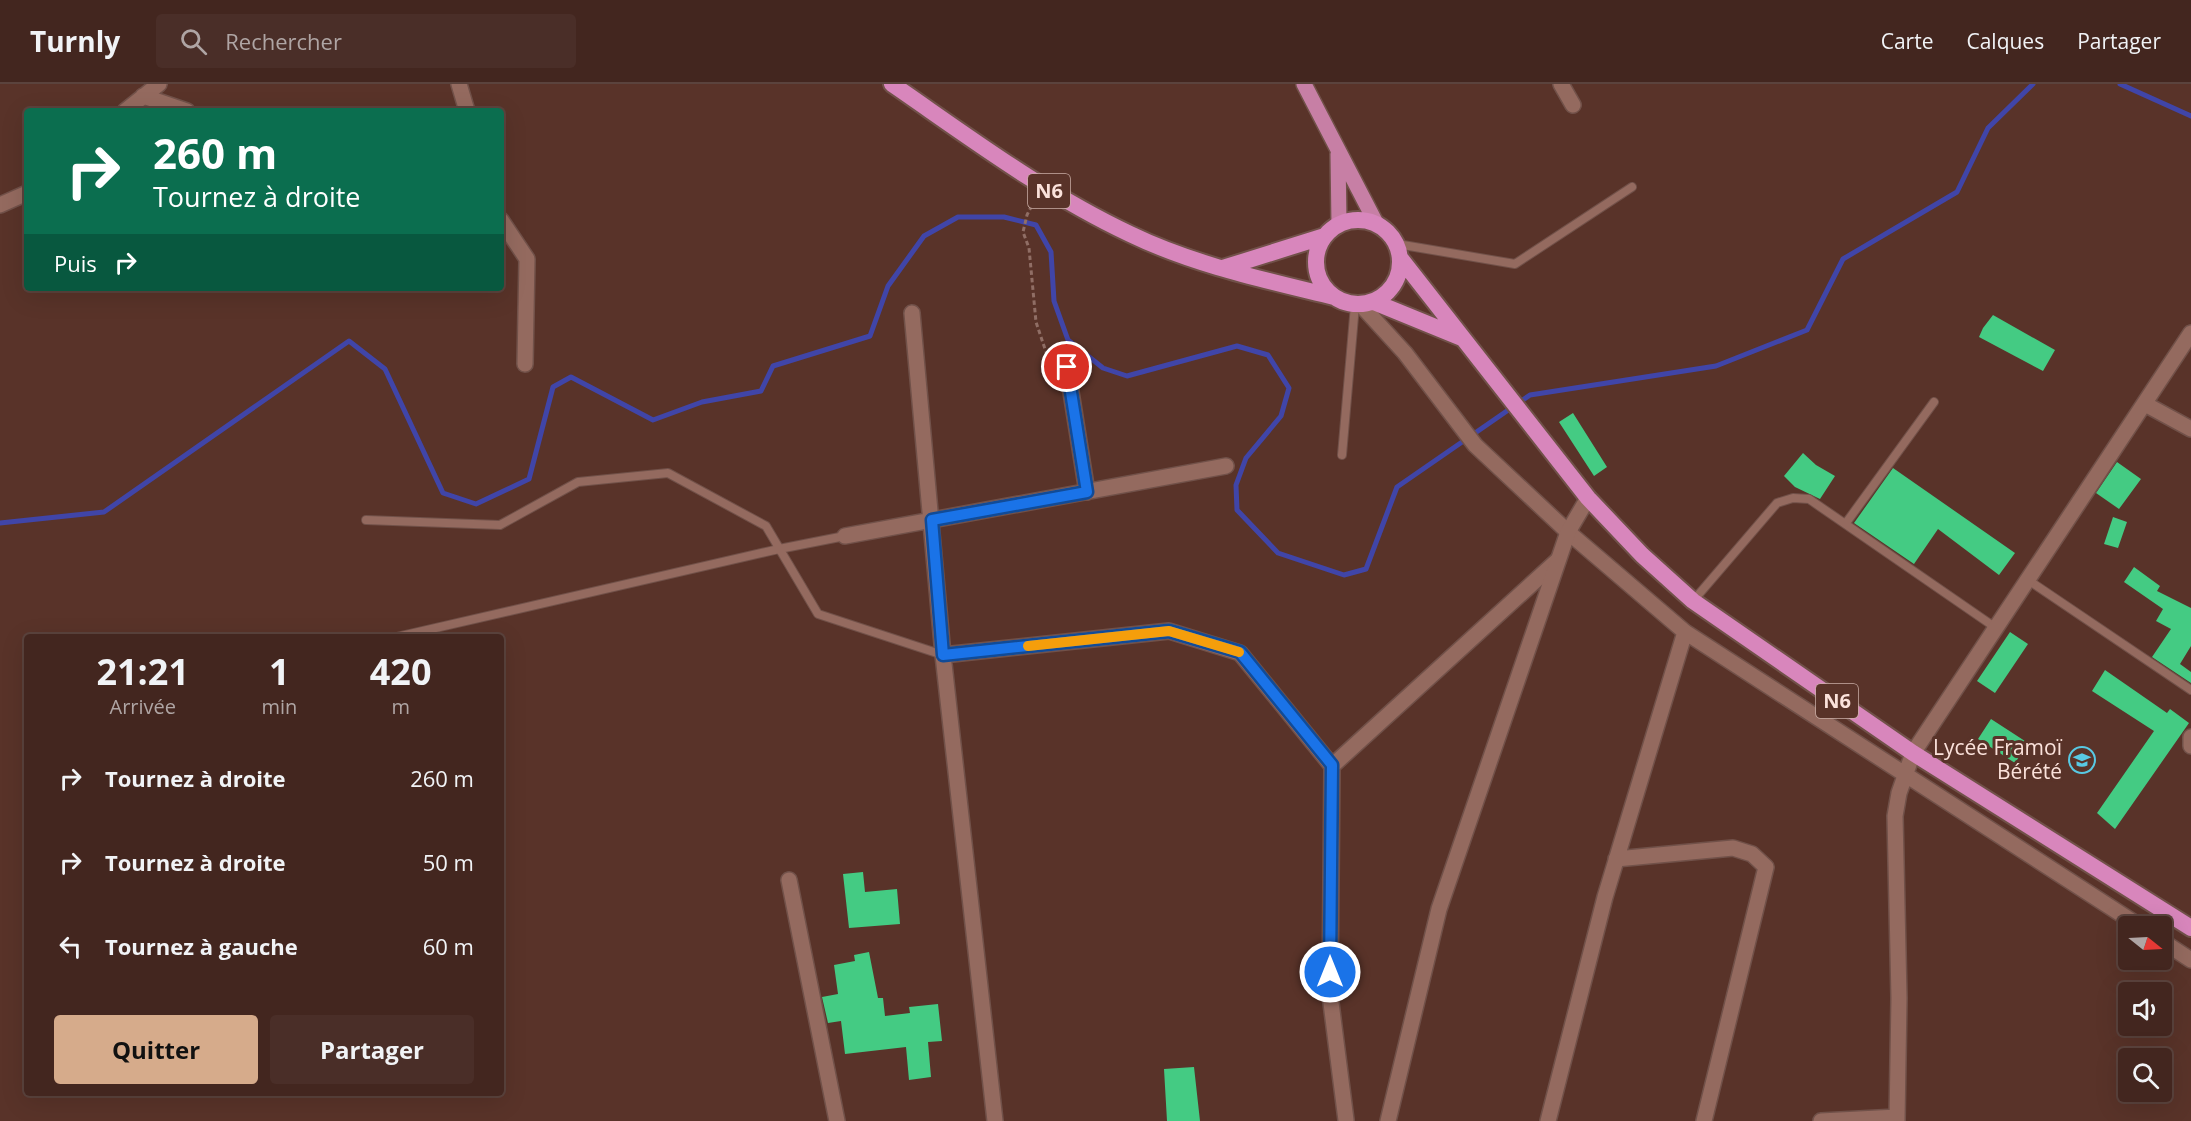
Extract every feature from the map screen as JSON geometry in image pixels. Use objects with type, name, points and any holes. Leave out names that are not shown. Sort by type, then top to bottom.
[{"type":"highway","name":"N6","points":[[892,84],[1042,186],[1131,235],[1222,268],[1363,304],[1464,338]]},
{"type":"highway","points":[[1222,268],[1324,236],[1339,224],[1351,220],[1376,223]]},
{"type":"highway","name":"N6","points":[[1376,223],[1388,232],[1399,252],[1503,387],[1527,422],[1588,498],[1642,555],[1693,601],[1912,753],[2191,928]]},
{"type":"highway","points":[[1324,236],[1317,254],[1317,273],[1326,290],[1334,297]]},
{"type":"highway","points":[[1363,304],[1385,295],[1394,285],[1400,272],[1399,252]]},
{"type":"main road","points":[[1304,84],[1376,223]]},
{"type":"main road","points":[[1338,151],[1339,224]]},
{"type":"street","points":[[129,108],[159,84]]},
{"type":"street","points":[[459,84],[466,108]]},
{"type":"street","points":[[1561,84],[1573,105]]},
{"type":"street","points":[[143,96],[178,108]]},
{"type":"street","points":[[0,205],[24,194]]},
{"type":"street","points":[[504,225],[526,259],[525,364]]},
{"type":"street","points":[[1363,304],[1405,353],[1475,445],[1568,532],[1685,632],[2124,916]]},
{"type":"street","points":[[912,313],[943,655],[995,1121]]},
{"type":"street","points":[[1821,1121],[1897,1119],[1899,998],[1895,816],[1899,793],[1912,753],[2191,333]]},
{"type":"street","points":[[1067,367],[1087,492]]},
{"type":"street","points":[[2145,404],[2191,429]]},
{"type":"street","points":[[845,536],[1226,466]]},
{"type":"street","points":[[1388,1121],[1439,909],[1568,532],[1588,498]]},
{"type":"street","points":[[1332,765],[1558,560]]},
{"type":"street","points":[[943,655],[1169,631],[1240,652],[1332,765],[1330,995],[1346,1121]]},
{"type":"street","points":[[1548,1121],[1616,859],[1685,632]]},
{"type":"street","points":[[2191,737],[2191,746]]},
{"type":"street","points":[[1616,859],[1733,848],[1752,854],[1766,867],[1704,1121]]},
{"type":"street","points":[[789,880],[837,1121]]},
{"type":"street","points":[[2172,948],[2191,960]]},
{"type":"lane","points":[[1399,252],[1515,264],[1632,187]]},
{"type":"lane","points":[[1342,455],[1363,304]]},
{"type":"lane","points":[[1846,523],[1934,402]]},
{"type":"lane","points":[[366,520],[500,525],[578,482],[668,473],[766,526],[818,614],[943,655]]},
{"type":"lane","points":[[1693,601],[1776,503],[1793,498],[1809,499],[1996,628]]},
{"type":"lane","points":[[409,634],[779,549],[845,536]]},
{"type":"lane","points":[[2028,580],[2191,690]]},
{"type":"path","points":[[1027,215],[1023,232],[1029,248],[1036,322],[1050,364],[1067,367]]},
{"type":"building","points":[[1993,315],[2055,350],[2043,371],[1979,337]]},
{"type":"building","points":[[1573,413],[1607,467],[1594,476],[1559,422]]},
{"type":"building","points":[[1803,453],[1816,465],[1835,476],[1820,499],[1795,487],[1784,476]]},
{"type":"building","points":[[2117,462],[2141,479],[2119,509],[2096,493]]},
{"type":"building","points":[[1893,468],[2015,553],[1999,575],[1938,529],[1914,564],[1854,523]]},
{"type":"building","points":[[2113,517],[2127,522],[2118,548],[2104,544]]},
{"type":"building","points":[[2134,567],[2160,586],[2157,591],[2191,608],[2191,646],[2180,664],[2191,672],[2191,683],[2152,657],[2171,629],[2156,621],[2163,609],[2124,582]]},
{"type":"building","points":[[2010,632],[2028,644],[1995,693],[1977,681]]},
{"type":"building","points":[[2105,670],[2167,713],[2170,709],[2189,723],[2115,829],[2097,813],[2154,731],[2092,691]]},
{"type":"building","points":[[1991,719],[2028,743],[2015,763],[1978,739]]},
{"type":"building","points":[[863,872],[865,892],[897,889],[900,924],[849,928],[843,874]]},
{"type":"building","points":[[869,952],[878,998],[883,998],[885,1016],[910,1013],[909,1007],[938,1004],[942,1041],[928,1042],[931,1077],[909,1080],[906,1047],[845,1054],[841,1021],[828,1023],[822,997],[838,994],[834,965],[855,961],[854,955]]},
{"type":"building","points":[[1194,1067],[1200,1121],[1167,1121],[1164,1069]]},
{"type":"waterway","points":[[0,523],[104,512],[349,341],[385,369],[443,493],[476,504],[529,479],[553,387],[571,377],[653,420],[702,402],[761,391],[773,366],[870,336],[888,286],[924,236],[958,217],[1004,217],[1036,225],[1051,252],[1054,301],[1068,340],[1103,368],[1127,376],[1237,346],[1268,355],[1289,388],[1281,416],[1246,458],[1236,485],[1237,510],[1278,553],[1344,575],[1366,569],[1397,487],[1530,395],[1716,366],[1807,330],[1843,259],[1957,192],[1988,128],[2033,84]]},
{"type":"waterway","points":[[2120,84],[2191,116]]},
{"type":"slow traffic","points":[[1028,646],[1169,631],[1239,652]]},
{"type":"place","name":"Lycée Framoï Bérété","points":[[2082,760]]},
{"type":"route","points":[[1067,367],[1087,492],[932,520],[943,655],[1169,631],[1240,652],[1332,765],[1330,972]]}]
